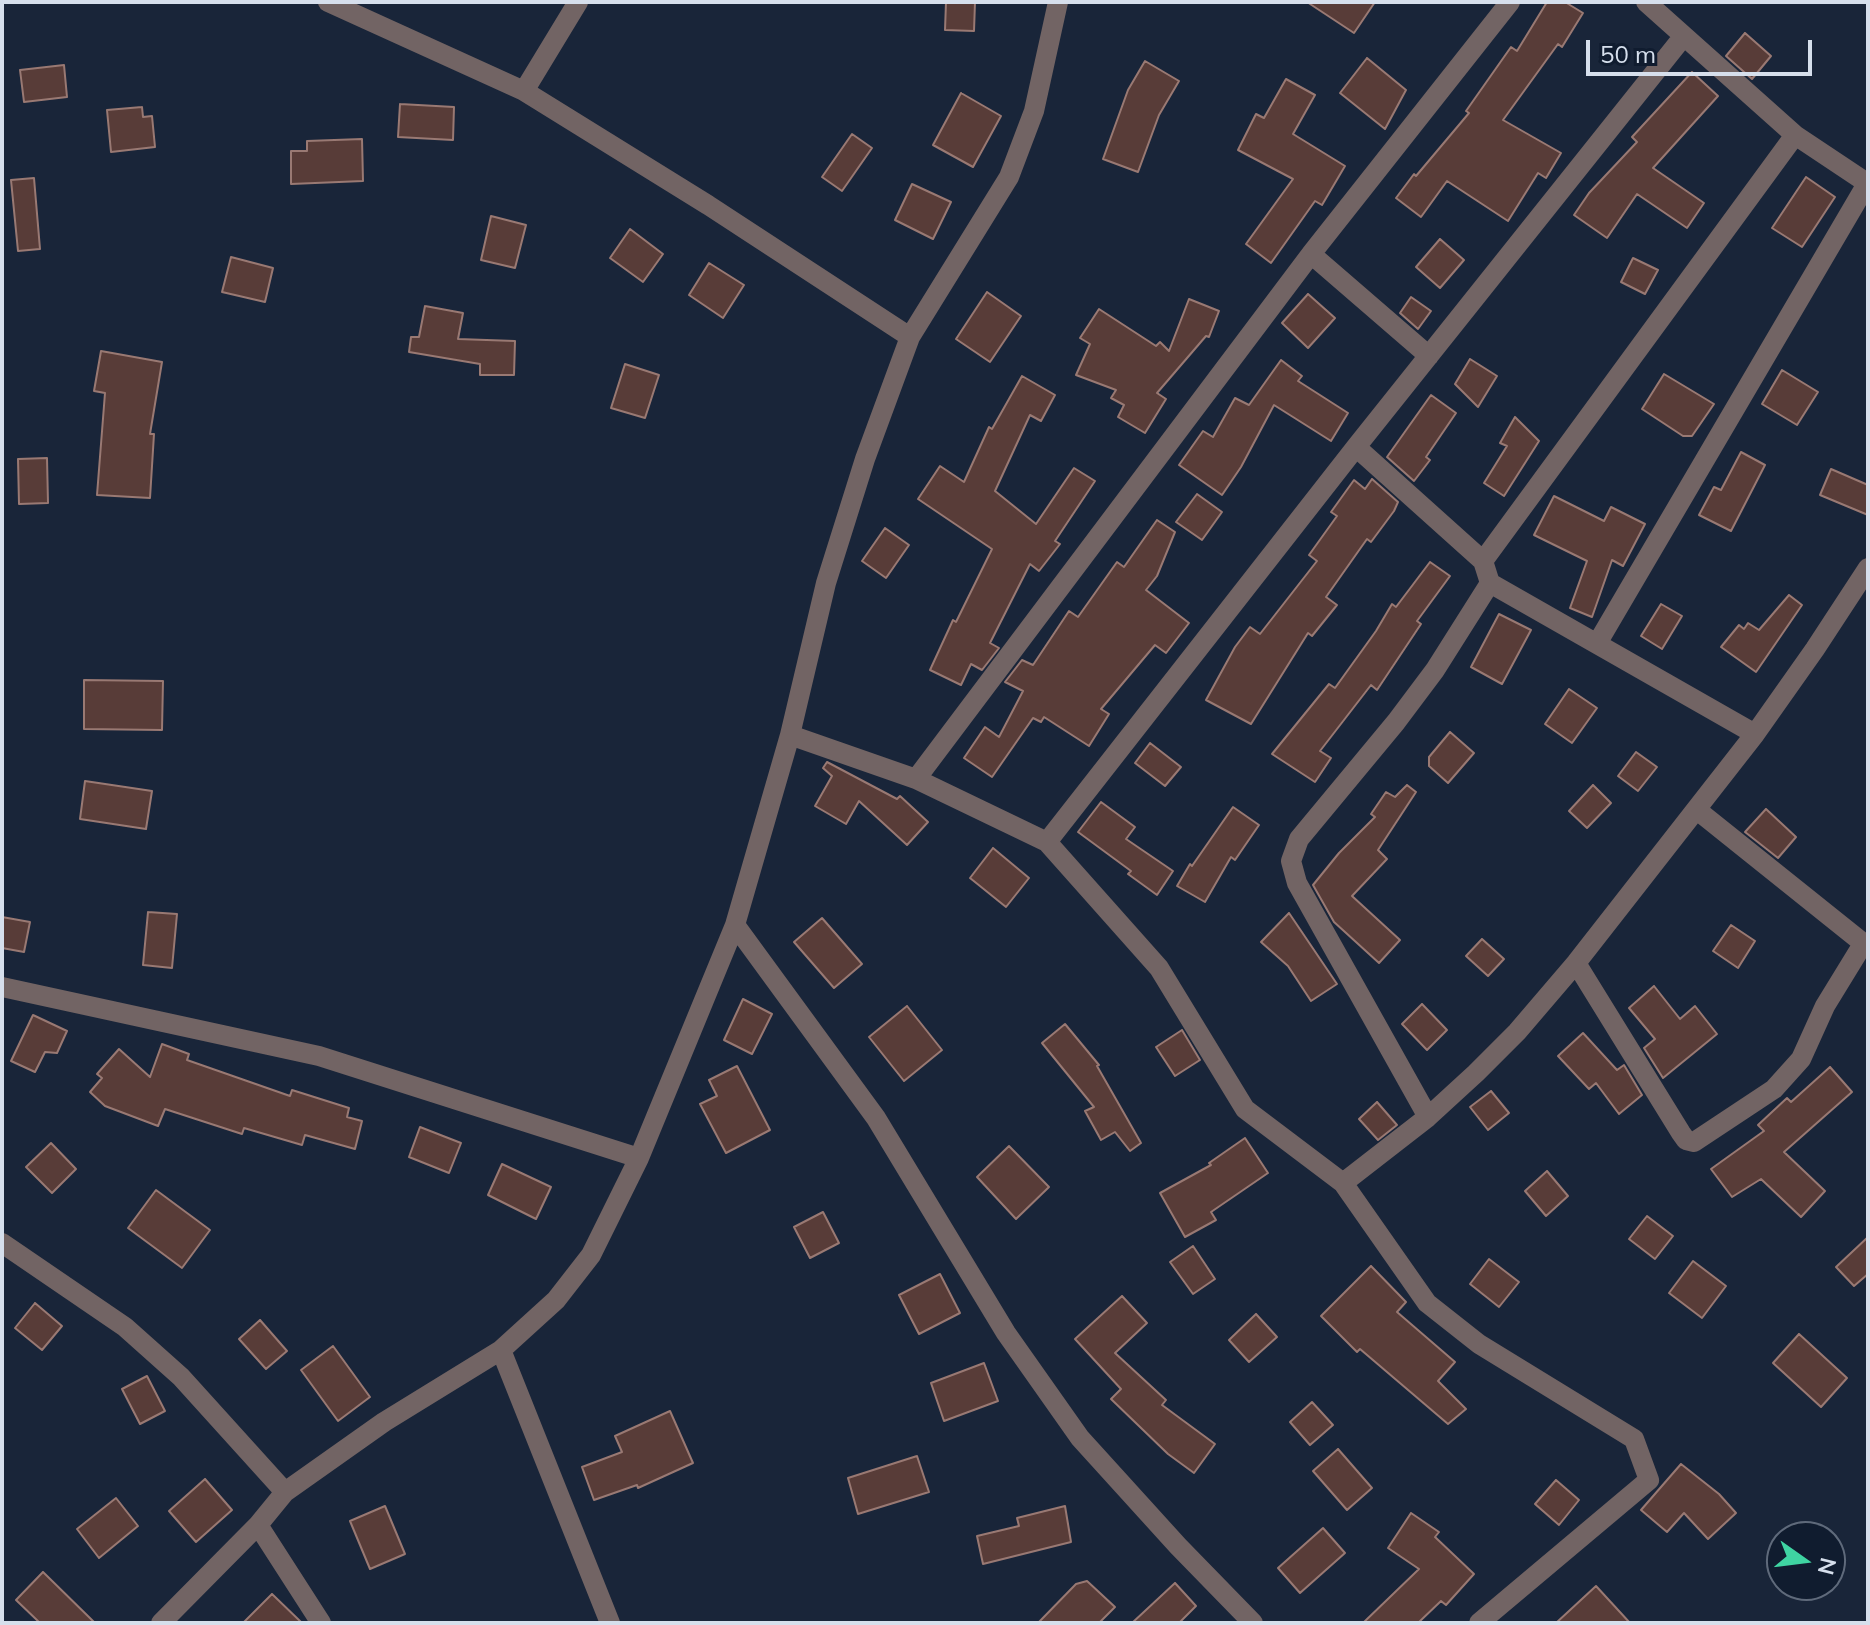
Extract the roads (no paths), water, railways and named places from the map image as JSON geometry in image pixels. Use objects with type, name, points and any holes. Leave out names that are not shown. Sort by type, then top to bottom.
[{"type":"street","points":[[328,2],[524,91],[708,205],[910,337]]},
{"type":"street","points":[[524,91],[578,2]]},
{"type":"street","points":[[161,1623],[258,1525],[285,1492],[384,1422],[501,1350],[556,1300],[591,1255],[639,1158],[735,925],[790,735],[826,583],[865,459],[910,337],[1009,177],[1034,111],[1058,2]]},
{"type":"street","points":[[916,779],[1311,254],[1510,2]]},
{"type":"street","points":[[1598,642],[1862,212],[1868,182],[1795,135],[1646,2]]},
{"type":"street","points":[[1047,842],[1356,447],[1683,37]]},
{"type":"street","points":[[1483,561],[1795,135]]},
{"type":"street","points":[[1311,254],[1429,356]]},
{"type":"street","points":[[1356,447],[1483,561],[1490,583],[1755,734]]},
{"type":"street","points":[[1343,1183],[1428,1117],[1517,1032],[1576,963],[1755,734],[1868,568]]},
{"type":"street","points":[[1428,1117],[1297,883],[1291,861],[1299,839],[1404,712],[1435,670],[1490,583]]},
{"type":"street","points":[[790,735],[916,779],[1047,842],[1159,968],[1245,1109],[1343,1183],[1427,1303],[1479,1344],[1634,1439],[1649,1480],[1479,1623]]},
{"type":"street","points":[[1576,963],[1686,1140],[1694,1142],[1774,1089],[1801,1059],[1825,1006],[1866,945],[1697,810]]},
{"type":"street","points":[[735,925],[876,1118],[1006,1333],[1080,1438],[1253,1623]]},
{"type":"street","points":[[2,987],[319,1056],[639,1158]]},
{"type":"street","points":[[2,1243],[125,1327],[181,1377],[285,1492]]},
{"type":"street","points":[[501,1350],[610,1623]]},
{"type":"street","points":[[258,1525],[321,1623]]}]
